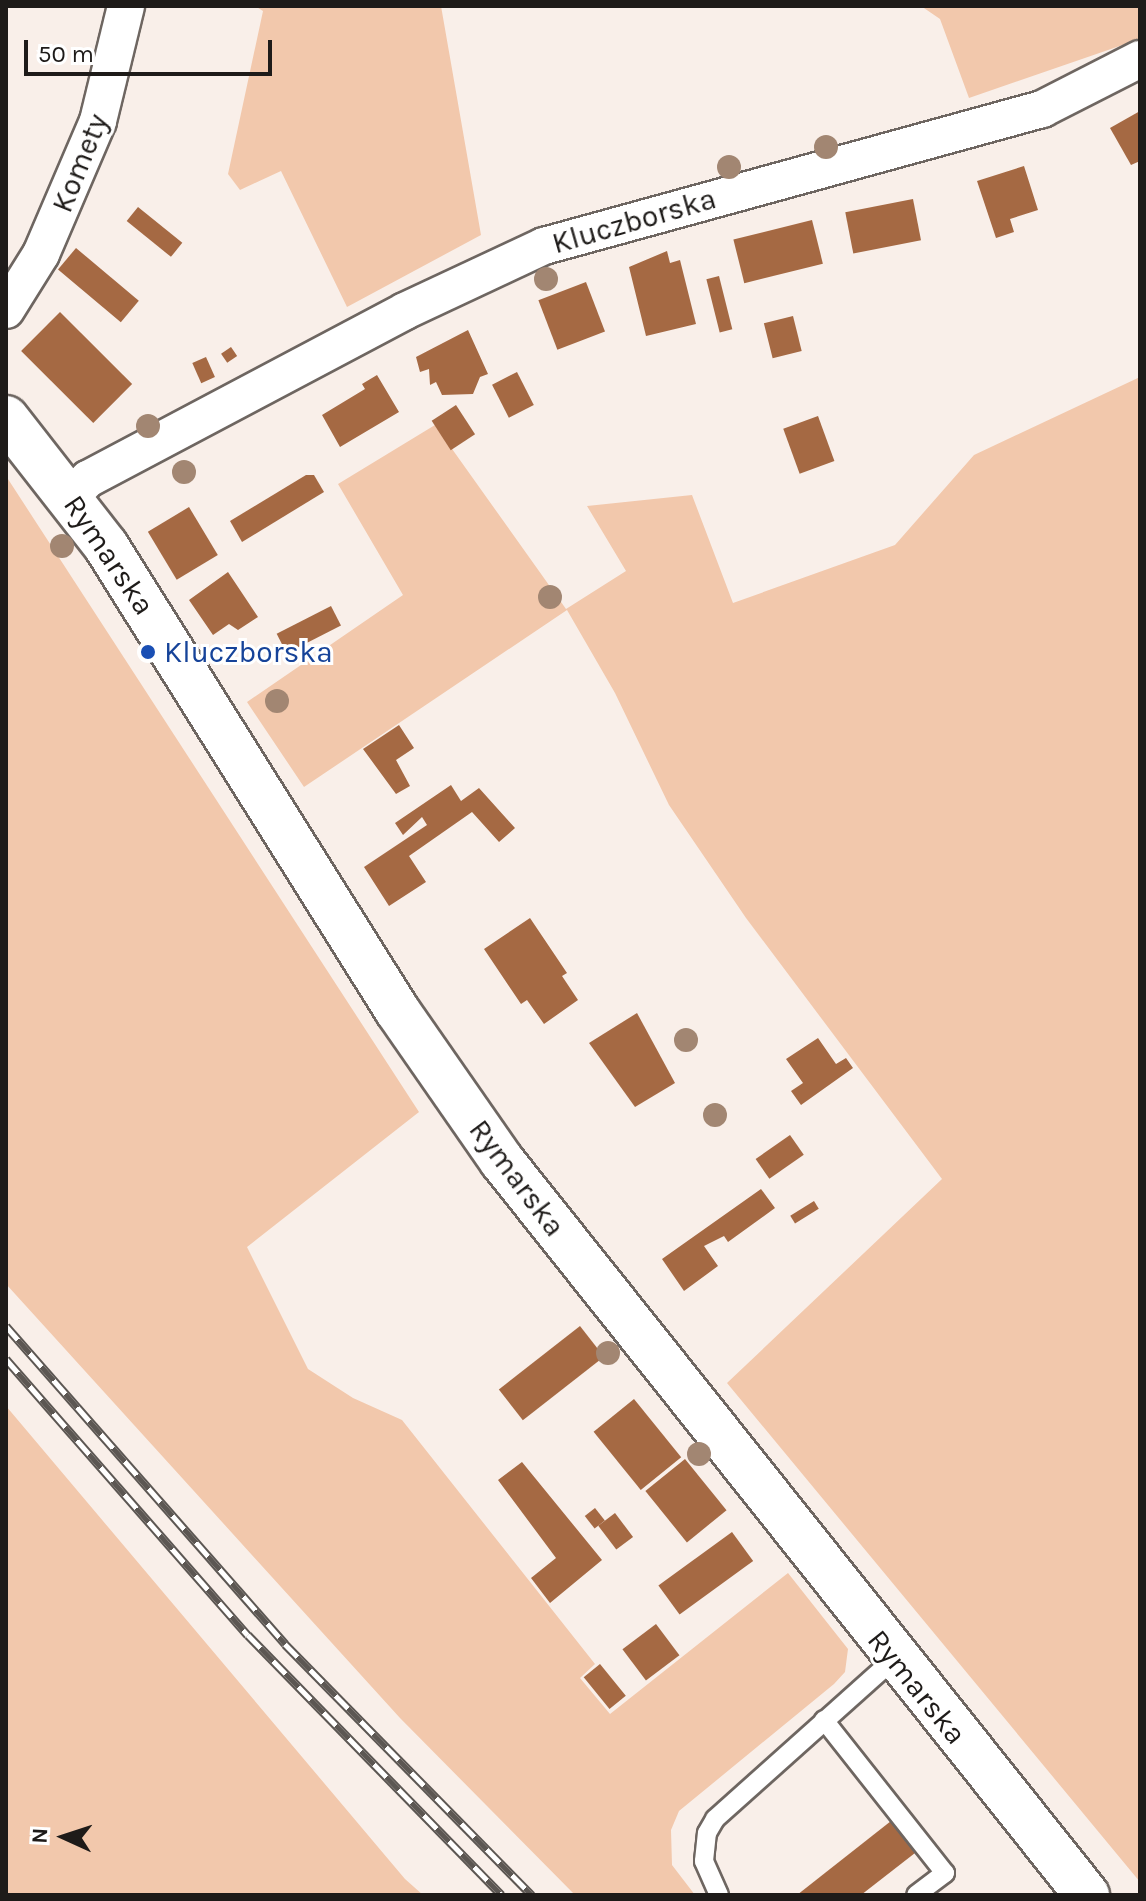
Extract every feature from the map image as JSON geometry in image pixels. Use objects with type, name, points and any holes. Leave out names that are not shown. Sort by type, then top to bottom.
[{"type":"main road","name":"Rymarska","points":[[6,418],[71,497],[457,1098],[894,1659],[1087,1895]]},
{"type":"street","name":"Komety","points":[[6,310],[41,254],[98,121],[126,6]]},
{"type":"street","name":"Kluczborska","points":[[71,497],[88,479],[417,304],[531,251],[580,233],[1042,109],[1140,59]]},
{"type":"lane","points":[[719,1895],[704,1861],[707,1833],[715,1819],[894,1659]]},
{"type":"lane","points":[[824,1720],[945,1873],[916,1895]]},
{"type":"shaded area","points":[[255,6],[441,6],[481,235],[347,307],[281,171],[240,190],[228,174],[263,11]]},
{"type":"shaded area","points":[[921,6],[1140,6],[1140,39],[969,98],[940,19]]},
{"type":"shaded area","points":[[1140,377],[1140,1882],[727,1383],[942,1179],[746,918],[669,805],[615,693],[567,610],[304,787],[247,702],[403,595],[338,484],[435,425],[566,609],[626,571],[587,506],[692,495],[733,603],[895,545],[974,455]]},
{"type":"shaded area","points":[[6,476],[419,1112],[247,1247],[308,1369],[353,1398],[402,1420],[595,1664],[580,1678],[610,1714],[788,1573],[848,1649],[845,1672],[834,1684],[679,1811],[671,1830],[672,1865],[695,1895],[575,1895],[400,1718],[6,1284]]},
{"type":"shaded area","points":[[6,1406],[405,1879],[423,1895],[6,1895]]},
{"type":"building","points":[[1140,111],[1140,161],[1131,165],[1110,128]]},
{"type":"building","points":[[1024,166],[1038,210],[1010,219],[1014,232],[996,238],[977,181]]},
{"type":"building","points":[[913,199],[921,240],[853,253],[845,212]]},
{"type":"building","points":[[138,207],[182,243],[171,257],[127,221]]},
{"type":"building","points":[[812,220],[823,264],[744,283],[733,240]]},
{"type":"building","points":[[76,248],[139,301],[121,322],[58,269]]},
{"type":"building","points":[[667,251],[670,263],[680,260],[696,324],[646,336],[629,267]]},
{"type":"building","points":[[719,276],[732,329],[720,333],[706,279]]},
{"type":"building","points":[[586,282],[605,331],[557,350],[538,300]]},
{"type":"building","points":[[60,312],[132,384],[93,423],[21,351]]},
{"type":"building","points":[[793,316],[802,351],[773,358],[764,323]]},
{"type":"building","points":[[468,330],[488,374],[480,377],[473,394],[442,395],[436,382],[430,385],[429,369],[420,372],[416,357]]},
{"type":"building","points":[[231,347],[237,356],[227,363],[221,354]]},
{"type":"building","points":[[206,357],[215,377],[201,383],[192,363]]},
{"type":"building","points":[[517,372],[534,405],[509,418],[492,385]]},
{"type":"building","points":[[377,375],[399,412],[340,447],[322,415],[365,389],[362,384]]},
{"type":"building","points":[[456,405],[475,434],[451,450],[432,421]]},
{"type":"building","points":[[818,416],[834,461],[800,474],[783,429]]},
{"type":"building","points":[[306,475],[314,475],[324,492],[242,542],[230,521]]},
{"type":"building","points":[[189,507],[218,555],[177,580],[148,532]]},
{"type":"building","points":[[228,572],[258,617],[238,630],[229,624],[213,635],[189,600]]},
{"type":"building","points":[[331,606],[341,626],[287,653],[277,634]]},
{"type":"building","points":[[399,725],[414,748],[396,760],[410,786],[396,794],[363,749]]},
{"type":"building","points":[[451,785],[461,801],[479,788],[515,828],[499,842],[472,812],[409,856],[426,882],[389,906],[364,867],[427,825],[422,817],[403,835],[395,823]]},
{"type":"building","points":[[530,918],[567,973],[562,976],[578,1000],[544,1024],[527,1000],[521,1004],[484,949]]},
{"type":"building","points":[[637,1013],[675,1083],[635,1107],[589,1043]]},
{"type":"building","points":[[818,1038],[836,1064],[846,1058],[853,1068],[801,1105],[791,1091],[803,1083],[786,1059]]},
{"type":"building","points":[[790,1135],[804,1155],[769,1179],[756,1159]]},
{"type":"building","points":[[761,1189],[775,1208],[728,1242],[724,1236],[704,1246],[718,1266],[684,1291],[662,1259]]},
{"type":"building","points":[[814,1201],[819,1209],[795,1223],[790,1216]]},
{"type":"building","points":[[580,1326],[604,1357],[523,1420],[499,1389]]},
{"type":"building","points":[[634,1399],[681,1457],[641,1490],[594,1432]]},
{"type":"building","points":[[685,1459],[727,1510],[687,1542],[645,1491]]},
{"type":"building","points":[[522,1462],[602,1560],[550,1603],[531,1578],[556,1558],[498,1480]]},
{"type":"building","points":[[595,1508],[605,1521],[595,1529],[585,1516]]},
{"type":"building","points":[[615,1513],[633,1537],[616,1550],[598,1526]]},
{"type":"building","points":[[732,1532],[753,1561],[680,1615],[658,1585]]},
{"type":"building","points":[[656,1624],[679,1655],[646,1680],[622,1649]]},
{"type":"building","points":[[600,1664],[626,1696],[609,1709],[584,1677]]},
{"type":"building","points":[[891,1821],[915,1853],[861,1895],[797,1895]]},
{"type":"railway","points":[[6,1326],[285,1644],[532,1895]]},
{"type":"railway","points":[[6,1359],[248,1635],[502,1895]]},
{"type":"place","name":"Kluczborska","points":[[148,652]]}]
